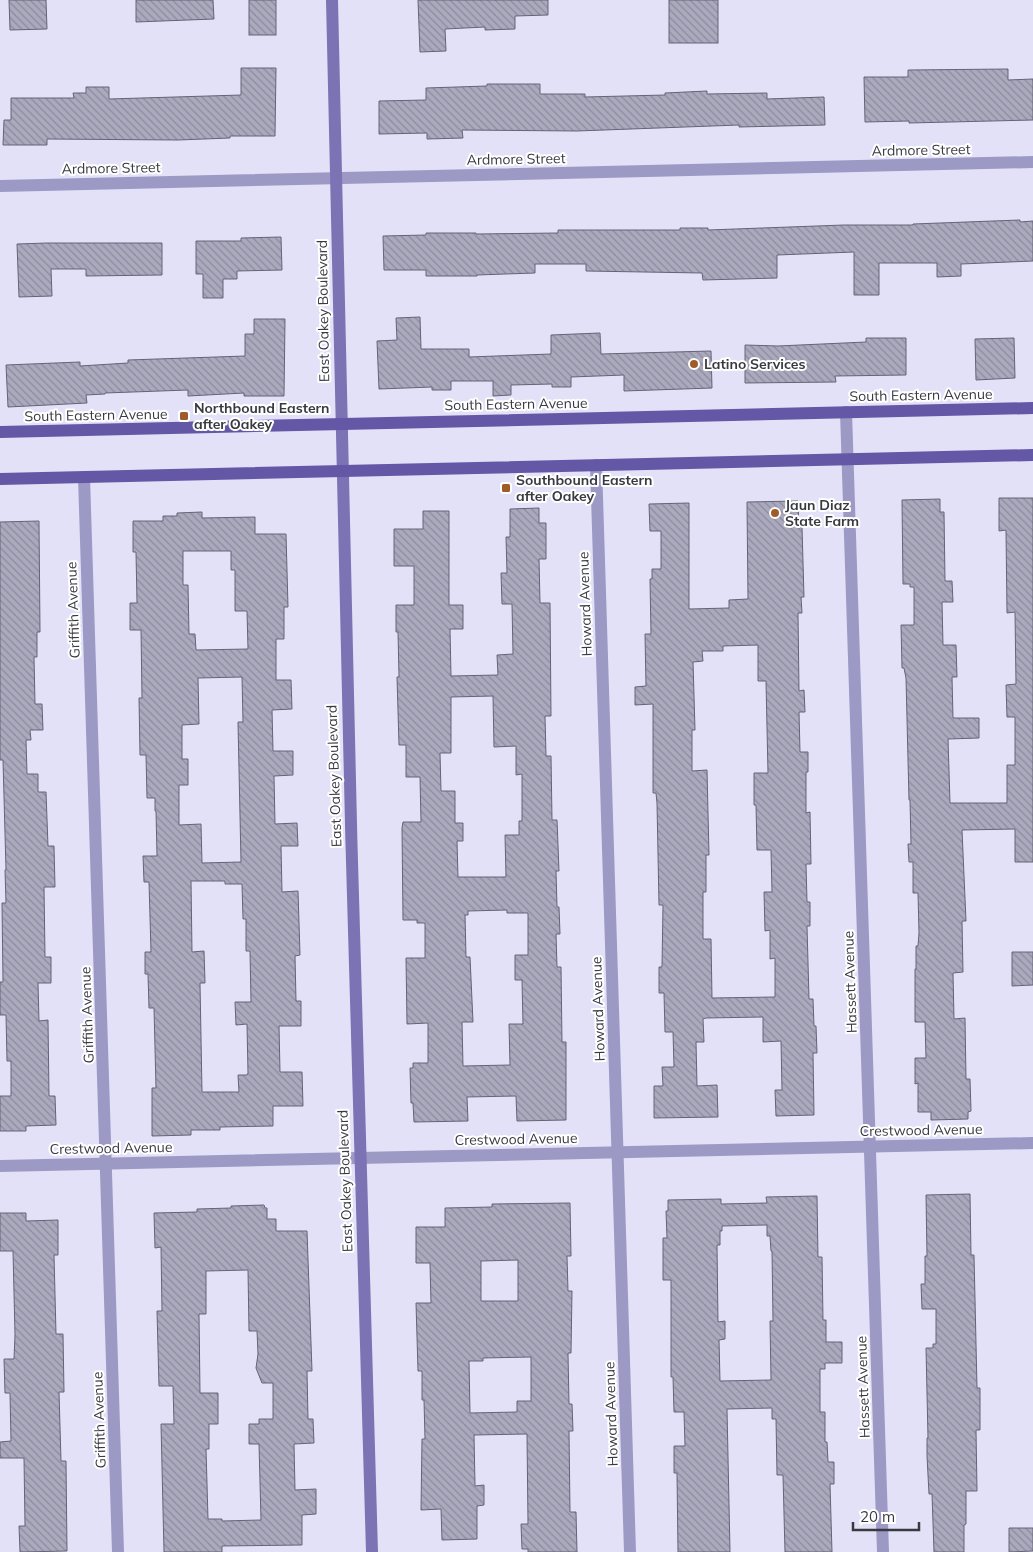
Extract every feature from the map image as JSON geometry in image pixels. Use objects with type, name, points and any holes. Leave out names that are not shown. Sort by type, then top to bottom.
[{"type":"main road","name":"South Eastern Avenue","points":[[0,432],[1033,408]]},
{"type":"main road","points":[[0,479],[1033,455]]},
{"type":"street","name":"East Oakey Boulevard","points":[[332,0],[340,424],[359,1158],[372,1552]]},
{"type":"street","name":"Ardmore Street","points":[[0,186],[1033,162]]},
{"type":"street","name":"Hassett Avenue","points":[[846,412],[883,1552]]},
{"type":"street","name":"Howard Avenue","points":[[596,465],[630,1552]]},
{"type":"street","name":"Griffith Avenue","points":[[84,477],[118,1552]]},
{"type":"street","name":"Crestwood Avenue","points":[[0,1166],[1033,1143]]},
{"type":"building","points":[[9,0],[46,0],[47,29],[10,30]]},
{"type":"building","points":[[136,0],[213,0],[214,19],[136,22]]},
{"type":"building","points":[[249,0],[276,0],[276,35],[249,35]]},
{"type":"building","points":[[418,0],[548,0],[548,15],[515,16],[515,29],[485,30],[485,27],[445,29],[446,51],[420,52]]},
{"type":"building","points":[[669,0],[718,0],[718,43],[669,43]]},
{"type":"building","points":[[241,68],[276,68],[275,136],[230,136],[230,138],[178,140],[47,139],[47,145],[3,145],[4,120],[11,120],[11,98],[74,98],[73,93],[86,93],[86,87],[109,87],[109,99],[241,95]]},
{"type":"building","points":[[1008,69],[1008,80],[1033,79],[1033,120],[909,123],[909,121],[865,122],[864,77],[908,77],[908,70]]},
{"type":"building","points":[[487,84],[540,84],[540,94],[585,94],[585,97],[665,95],[665,93],[707,91],[707,94],[767,93],[767,99],[824,97],[825,125],[739,127],[739,125],[577,131],[462,130],[463,138],[427,139],[427,133],[379,134],[379,101],[426,100],[426,88],[487,86]]},
{"type":"building","points":[[1020,220],[1020,222],[1033,221],[1033,261],[961,264],[961,276],[937,277],[937,263],[879,263],[879,295],[854,295],[854,252],[777,255],[777,278],[703,280],[702,273],[586,271],[586,264],[535,264],[535,273],[477,276],[426,276],[426,270],[384,270],[383,236],[426,235],[426,233],[558,233],[558,230],[680,230],[680,228],[708,228],[708,230],[844,225],[913,225]]},
{"type":"building","points":[[281,237],[282,270],[237,271],[237,279],[223,279],[223,298],[203,298],[203,274],[196,274],[196,241],[241,241],[241,238]]},
{"type":"building","points":[[162,243],[162,275],[86,276],[86,269],[51,269],[52,296],[19,297],[17,244]]},
{"type":"building","points":[[420,317],[421,349],[469,349],[469,357],[551,354],[551,335],[600,333],[601,354],[711,351],[712,388],[624,391],[624,375],[571,377],[571,387],[552,387],[552,384],[511,385],[511,395],[493,396],[493,381],[451,381],[451,390],[432,390],[432,387],[379,389],[377,341],[397,340],[396,318]]},
{"type":"building","points":[[254,319],[285,319],[284,396],[244,396],[244,393],[188,396],[188,390],[105,393],[86,395],[87,403],[8,407],[6,365],[80,362],[80,366],[128,363],[128,360],[245,356],[245,334],[254,334]]},
{"type":"building","points":[[866,338],[906,338],[906,375],[835,376],[836,382],[745,383],[745,345],[778,346],[866,342]]},
{"type":"building","points":[[1014,338],[1015,378],[976,380],[975,339]]},
{"type":"building","points":[[999,498],[1033,498],[1033,862],[1015,862],[1015,829],[962,830],[966,921],[962,921],[963,972],[953,973],[954,1019],[965,1018],[966,1079],[970,1079],[971,1111],[968,1112],[968,1119],[931,1120],[931,1112],[918,1112],[918,1083],[915,1084],[915,1058],[926,1058],[925,1022],[915,1022],[916,946],[918,946],[919,933],[918,893],[913,893],[913,862],[909,862],[908,844],[911,844],[906,678],[904,668],[902,668],[901,625],[914,625],[914,587],[910,587],[910,584],[903,584],[902,500],[940,499],[940,512],[944,512],[945,581],[952,581],[953,602],[942,602],[943,645],[956,645],[957,677],[952,677],[953,718],[979,718],[979,738],[948,739],[950,803],[1007,803],[1007,765],[1015,765],[1015,717],[1007,717],[1006,685],[1016,684],[1015,612],[1007,613],[1006,530],[999,531]]},
{"type":"building","points":[[798,501],[799,528],[802,527],[804,597],[801,597],[802,613],[798,613],[799,691],[804,690],[805,712],[799,712],[800,752],[808,752],[806,813],[810,812],[811,864],[806,864],[807,902],[810,902],[810,926],[807,926],[809,999],[813,999],[817,1053],[813,1053],[814,1115],[776,1116],[775,1090],[782,1090],[781,1041],[763,1042],[763,1017],[706,1018],[703,1019],[704,1042],[696,1042],[697,1086],[717,1085],[718,1117],[654,1118],[654,1086],[663,1086],[662,1067],[674,1067],[673,1032],[665,1032],[664,993],[659,993],[659,967],[662,967],[663,905],[659,905],[657,803],[656,793],[653,793],[653,704],[635,705],[635,687],[646,686],[645,634],[651,634],[650,579],[652,579],[652,569],[661,569],[661,531],[650,531],[649,504],[689,503],[689,609],[729,608],[729,600],[748,599],[747,502]],"holes":[[[758,645],[758,681],[766,681],[768,773],[754,773],[754,805],[756,805],[757,850],[771,850],[772,892],[764,892],[765,931],[770,930],[770,959],[775,958],[775,997],[712,998],[711,939],[703,939],[703,892],[706,892],[706,855],[709,855],[707,770],[692,771],[692,730],[695,730],[693,662],[703,661],[702,651],[723,651],[723,646]]]},
{"type":"building","points":[[539,508],[539,523],[546,523],[546,559],[539,559],[540,603],[550,603],[551,716],[545,716],[546,756],[551,756],[552,820],[557,820],[559,871],[556,871],[560,934],[556,934],[557,967],[561,967],[562,1042],[566,1042],[566,1120],[517,1121],[516,1096],[467,1097],[468,1121],[414,1122],[413,1103],[411,1103],[410,1068],[413,1068],[413,1063],[428,1063],[428,1023],[407,1024],[406,958],[425,958],[425,923],[417,923],[417,920],[403,920],[402,828],[403,822],[421,822],[420,777],[406,777],[406,745],[399,745],[396,605],[414,605],[414,566],[394,566],[394,529],[423,529],[423,511],[449,511],[449,605],[463,605],[463,629],[450,629],[451,676],[498,675],[497,655],[513,654],[512,604],[502,604],[501,573],[507,573],[506,537],[510,537],[510,509]],"holes":[[[493,696],[494,747],[516,746],[516,775],[522,774],[522,821],[519,821],[519,835],[505,835],[506,877],[458,877],[457,841],[463,841],[463,823],[455,823],[455,791],[441,791],[440,753],[451,753],[451,697]],[[507,910],[507,913],[528,913],[528,955],[515,955],[515,980],[522,980],[523,1024],[509,1024],[510,1065],[463,1066],[462,1022],[473,1022],[470,957],[466,957],[465,915],[468,915],[468,911]]]},
{"type":"building","points":[[202,512],[202,518],[255,517],[255,534],[286,534],[288,607],[284,607],[284,639],[276,639],[276,680],[291,680],[292,709],[272,710],[273,751],[293,751],[293,775],[274,776],[275,824],[297,823],[298,846],[281,846],[282,892],[298,891],[300,955],[295,956],[296,1001],[301,1001],[301,1026],[279,1026],[280,1072],[302,1072],[303,1106],[273,1106],[273,1126],[220,1127],[220,1130],[191,1130],[191,1135],[152,1136],[152,1088],[156,1088],[154,1008],[149,1008],[148,974],[145,974],[145,952],[151,952],[149,882],[144,882],[143,856],[157,856],[156,811],[155,798],[147,798],[146,755],[140,755],[139,698],[142,698],[141,630],[130,630],[130,603],[137,603],[136,552],[133,552],[133,521],[163,521],[163,516],[177,516],[177,513]],"holes":[[[183,551],[231,551],[231,570],[235,570],[235,611],[247,611],[248,649],[196,650],[195,634],[189,634],[188,585],[183,585]],[[242,677],[243,722],[238,722],[241,862],[202,863],[201,824],[179,825],[179,785],[188,785],[188,759],[182,759],[182,725],[199,724],[198,678]],[[191,881],[225,881],[225,884],[242,884],[243,919],[246,919],[246,951],[250,951],[251,1002],[235,1002],[236,1025],[247,1024],[248,1073],[247,1075],[238,1075],[239,1092],[202,1092],[200,983],[205,983],[204,951],[192,952]]]},
{"type":"building","points":[[39,521],[40,632],[37,632],[37,657],[34,657],[35,704],[42,704],[43,730],[30,730],[31,740],[26,740],[27,774],[38,774],[38,792],[46,792],[48,846],[54,846],[55,887],[44,887],[45,957],[51,957],[51,983],[38,983],[39,1021],[48,1020],[49,1096],[55,1096],[56,1125],[26,1126],[26,1131],[0,1131],[0,1096],[11,1096],[11,1061],[7,1061],[6,1015],[0,1015],[0,982],[3,982],[2,903],[6,903],[6,870],[3,760],[0,760],[0,522]]},
{"type":"building","points":[[1012,952],[1033,952],[1033,985],[1012,986]]},
{"type":"building","points":[[970,1194],[971,1255],[974,1255],[977,1388],[980,1388],[980,1430],[976,1430],[977,1491],[966,1491],[964,1552],[934,1552],[932,1494],[929,1494],[927,1456],[926,1348],[933,1348],[933,1344],[936,1344],[936,1309],[922,1309],[921,1284],[925,1284],[925,1256],[927,1256],[926,1195]]},
{"type":"building","points":[[817,1196],[818,1257],[822,1257],[823,1320],[826,1320],[826,1342],[842,1342],[842,1363],[825,1363],[825,1369],[820,1369],[820,1412],[825,1412],[825,1442],[827,1442],[828,1462],[834,1462],[834,1484],[830,1484],[832,1552],[785,1552],[783,1475],[777,1475],[776,1419],[772,1419],[772,1408],[727,1409],[730,1552],[678,1552],[677,1473],[674,1473],[674,1446],[685,1446],[684,1412],[674,1412],[673,1377],[671,1377],[671,1280],[663,1280],[663,1238],[667,1238],[666,1211],[668,1211],[668,1200],[721,1199],[721,1204],[767,1203],[766,1197]],"holes":[[[767,1225],[767,1236],[770,1236],[772,1251],[773,1321],[770,1321],[771,1380],[720,1381],[719,1340],[725,1339],[725,1321],[718,1322],[717,1245],[720,1245],[720,1231],[722,1231],[722,1226]]]},
{"type":"building","points":[[570,1203],[571,1256],[567,1256],[568,1291],[572,1291],[571,1353],[568,1353],[569,1404],[572,1404],[573,1431],[569,1431],[570,1512],[576,1512],[577,1552],[528,1552],[528,1549],[522,1549],[521,1524],[528,1524],[527,1434],[474,1435],[475,1486],[484,1485],[484,1505],[477,1506],[477,1539],[442,1540],[441,1509],[421,1510],[422,1439],[425,1439],[422,1371],[418,1371],[416,1303],[431,1303],[430,1263],[416,1263],[416,1227],[445,1227],[445,1208],[492,1207],[492,1204]],"holes":[[[518,1260],[518,1301],[481,1301],[481,1261]],[[531,1357],[531,1401],[517,1401],[517,1412],[470,1413],[469,1361],[483,1361],[483,1358]]]},
{"type":"building","points":[[264,1205],[267,1208],[267,1219],[276,1219],[276,1231],[307,1231],[312,1371],[307,1371],[308,1419],[313,1419],[314,1443],[294,1444],[295,1490],[316,1489],[316,1514],[302,1515],[302,1545],[222,1546],[222,1552],[164,1552],[161,1424],[174,1424],[173,1386],[159,1386],[157,1311],[162,1311],[161,1247],[155,1248],[154,1213],[197,1212],[197,1209],[231,1208],[231,1206]],"holes":[[[248,1270],[249,1331],[257,1331],[258,1354],[256,1368],[262,1383],[273,1383],[273,1419],[259,1419],[259,1424],[249,1424],[249,1444],[259,1444],[261,1520],[222,1521],[222,1519],[208,1519],[206,1449],[209,1449],[209,1424],[218,1424],[218,1393],[200,1393],[199,1314],[206,1314],[206,1271]]]},
{"type":"building","points":[[0,1213],[26,1213],[26,1221],[58,1220],[58,1255],[54,1255],[56,1334],[63,1334],[64,1392],[59,1392],[61,1461],[66,1461],[67,1551],[20,1552],[19,1526],[25,1526],[24,1458],[0,1458],[0,1442],[11,1441],[10,1393],[5,1393],[4,1359],[14,1359],[15,1335],[13,1251],[0,1251]]},
{"type":"building","points":[[1009,1528],[1033,1528],[1033,1551],[1009,1552]]},
{"type":"place","name":"Latino Services","points":[[694,364]]},
{"type":"place","name":"Northbound Eastern after Oakey","points":[[184,416]]},
{"type":"place","name":"Southbound Eastern after Oakey","points":[[506,488]]},
{"type":"place","name":"Jaun Diaz State Farm","points":[[775,513]]}]
